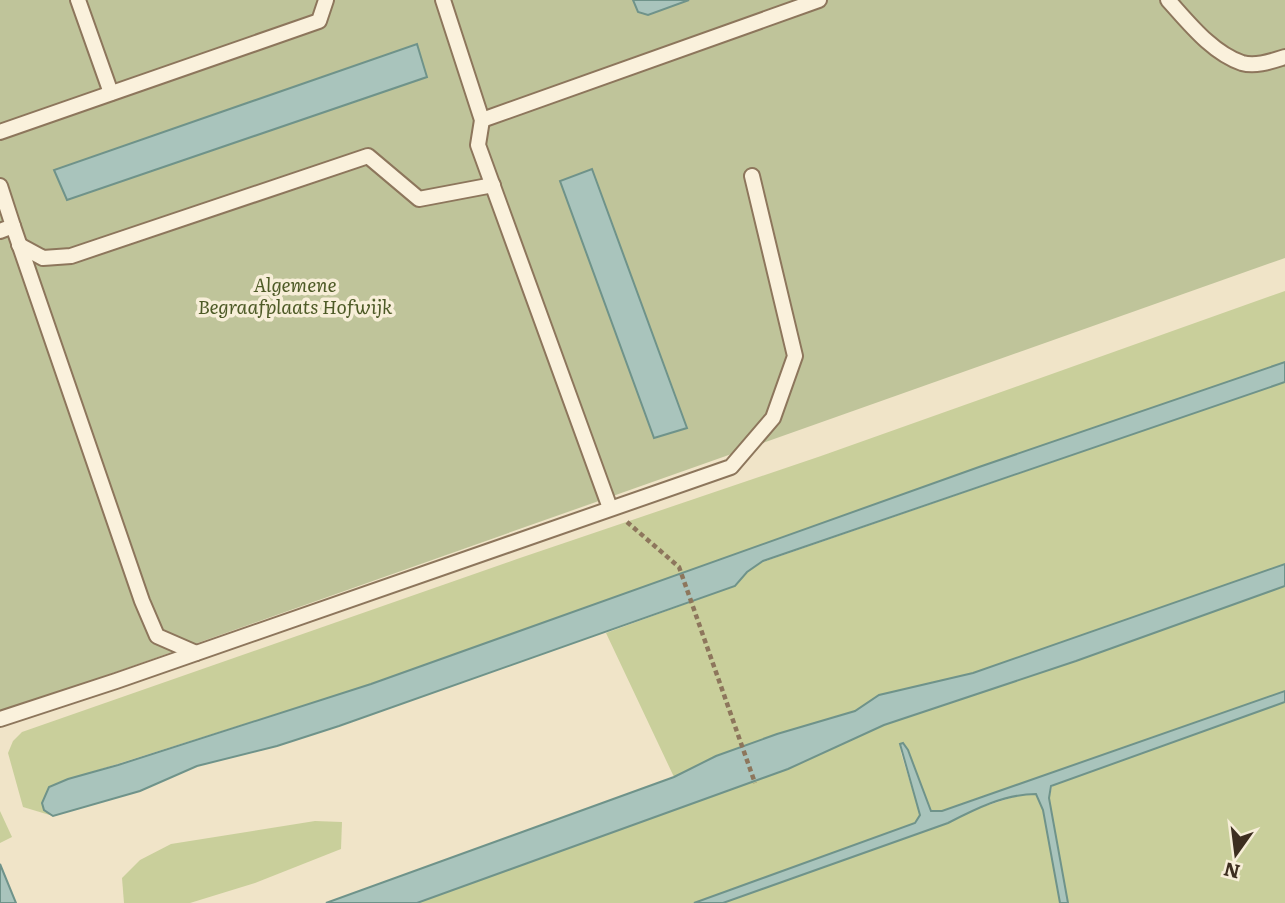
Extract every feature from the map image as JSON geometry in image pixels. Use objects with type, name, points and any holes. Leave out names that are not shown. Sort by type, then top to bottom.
[{"type":"lane","points":[[78,0],[111,93]]},
{"type":"lane","points":[[0,132],[320,21],[326,0]]},
{"type":"lane","points":[[443,0],[481,120],[478,145],[610,508]]},
{"type":"lane","points":[[481,120],[819,0]]},
{"type":"lane","points":[[1168,0],[1221,52],[1244,64],[1265,63],[1285,57]]},
{"type":"lane","points":[[19,245],[43,258],[71,256],[368,156],[419,199],[493,185]]},
{"type":"lane","points":[[0,719],[731,467],[773,418],[795,356],[752,176]]},
{"type":"lane","points":[[0,186],[7,229],[19,245],[142,601],[157,636],[196,653]]},
{"type":"path","points":[[610,508],[679,568],[755,783]]},
{"type":"green space","name":"Algemene Begraafplaats Hofwijk","points":[[0,0],[1285,0],[1285,258],[0,713]]},
{"type":"green space","points":[[1285,291],[1285,362],[979,467],[371,684],[57,783],[44,810],[53,816],[23,807],[8,753],[13,741],[22,732],[821,456]]},
{"type":"green space","points":[[1285,382],[1285,564],[973,673],[879,695],[855,711],[777,734],[716,756],[674,777],[606,633],[735,586],[747,572],[763,562]]},
{"type":"green space","points":[[1285,586],[1285,691],[942,811],[931,812],[900,744],[920,815],[915,823],[694,903],[417,903],[788,769],[884,725],[1076,661]]},
{"type":"green space","points":[[1285,702],[1285,903],[1068,903],[1049,798],[1053,784]]},
{"type":"green space","points":[[1023,794],[1036,794],[1043,810],[1060,903],[723,903],[948,823],[973,810]]},
{"type":"green space","points":[[0,811],[12,837],[0,843]]},
{"type":"green space","points":[[315,821],[342,822],[341,849],[255,883],[190,903],[124,903],[122,878],[140,860],[171,844]]},
{"type":"water","points":[[633,0],[689,0],[648,15],[638,12]]},
{"type":"water","points":[[417,44],[427,77],[67,200],[54,170]]},
{"type":"water","points":[[592,169],[687,428],[654,438],[560,181]]},
{"type":"water","points":[[1285,362],[1285,382],[763,561],[747,572],[735,586],[339,726],[277,746],[197,766],[140,791],[53,816],[44,810],[42,803],[49,787],[68,779],[371,684],[979,467]]},
{"type":"water","points":[[1285,564],[1285,586],[1076,661],[884,725],[788,769],[417,903],[326,903],[674,777],[716,756],[777,734],[855,711],[879,695],[973,673]]},
{"type":"water","points":[[1285,691],[1285,702],[1051,786],[1049,798],[1068,903],[1060,903],[1043,810],[1036,794],[990,803],[948,823],[723,903],[694,903],[915,823],[920,815],[900,744],[903,743],[908,750],[931,811],[942,811]]},
{"type":"water","points":[[0,864],[16,903],[0,903]]}]
